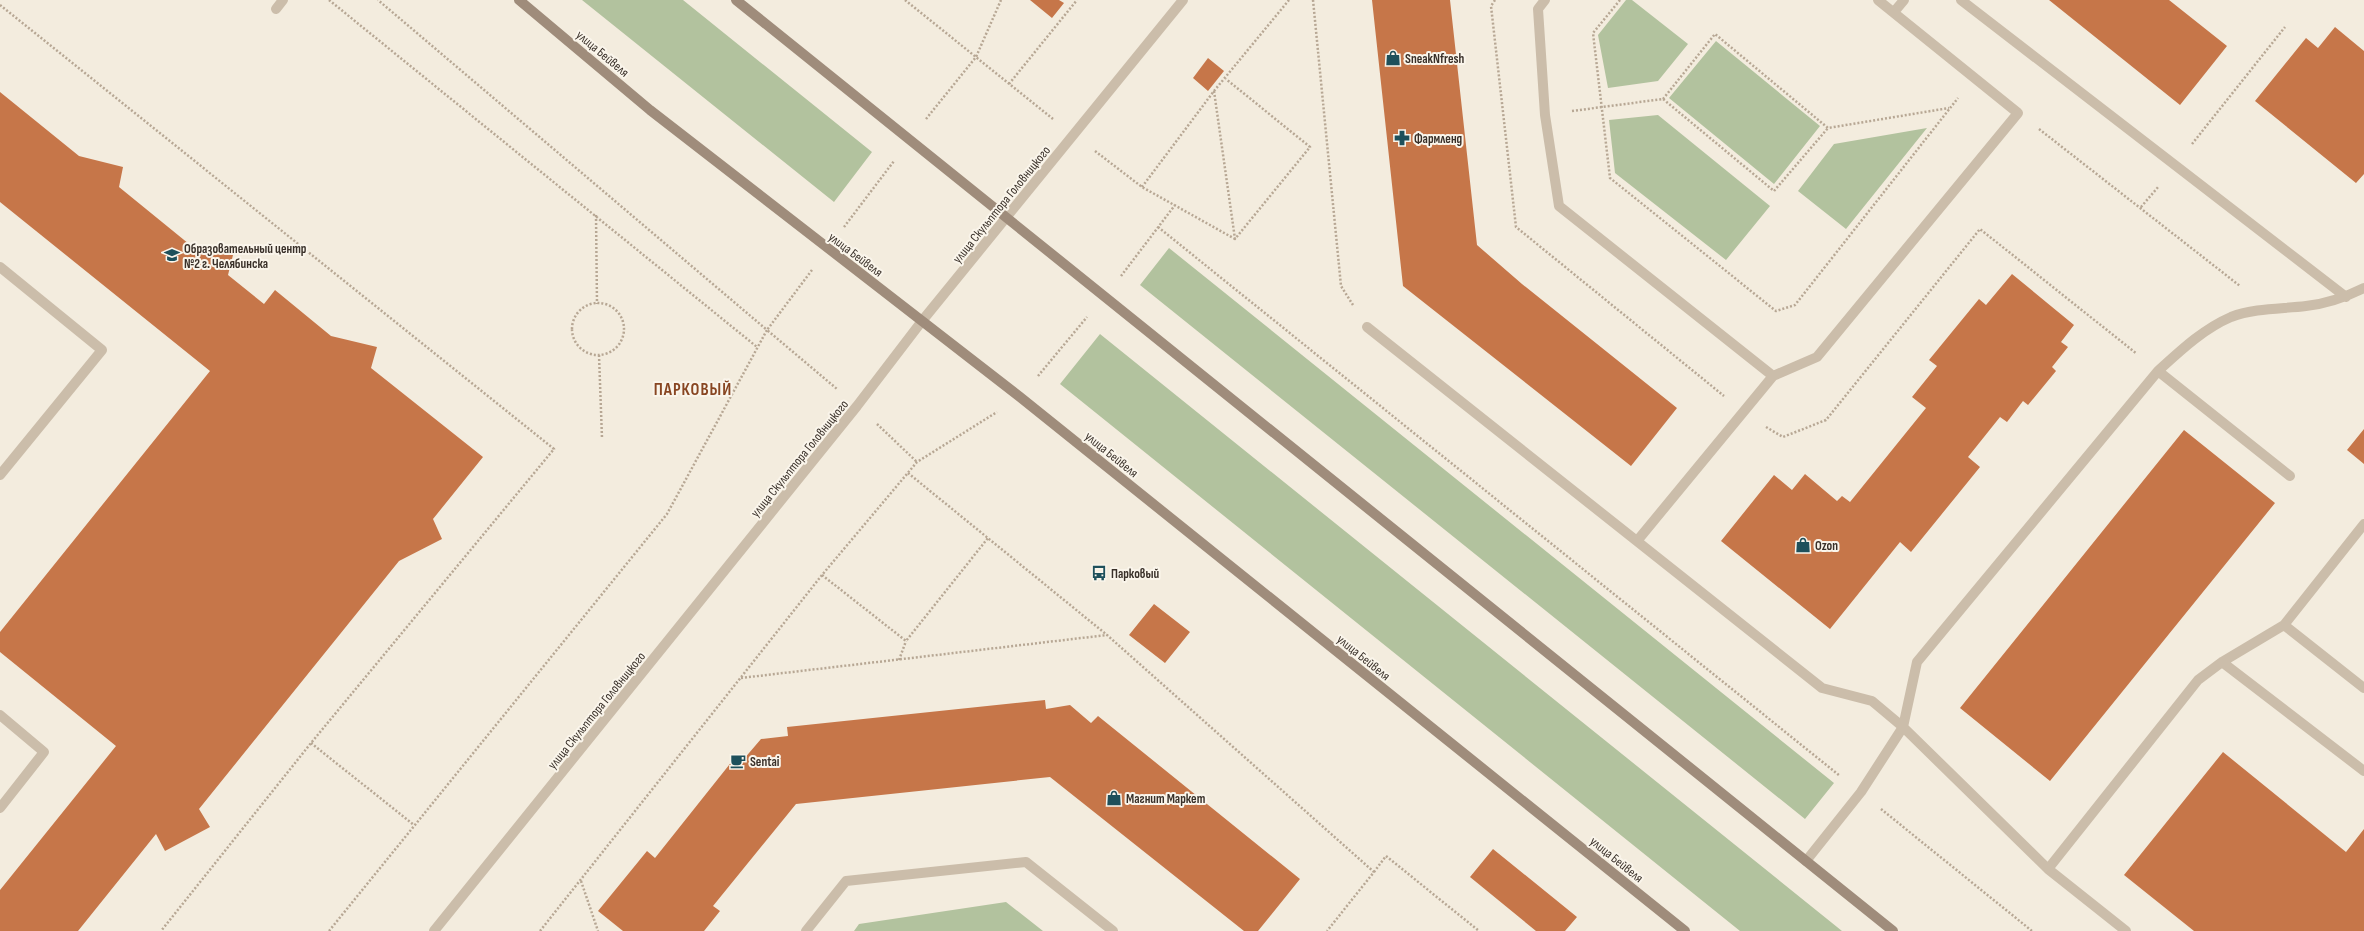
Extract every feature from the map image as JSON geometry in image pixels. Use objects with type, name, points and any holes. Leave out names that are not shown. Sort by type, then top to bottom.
[{"type":"main road","name":"улица Бейвеля","points":[[519,0],[650,110],[1020,397],[1685,931]]},
{"type":"main road","points":[[736,0],[1006,218],[1106,296],[1893,931]]},
{"type":"street","points":[[276,9],[283,0]]},
{"type":"street","name":"улица Скульптора Головницкого","points":[[434,931],[857,406],[922,321],[1183,0]]},
{"type":"street","points":[[1545,0],[1538,10],[1545,115],[1559,206],[1773,376]]},
{"type":"street","points":[[1637,541],[1773,376],[1817,357],[2018,113],[1878,0]]},
{"type":"street","points":[[1894,12],[1904,0]]},
{"type":"street","points":[[1961,0],[2174,167],[2346,297]]},
{"type":"street","points":[[0,267],[102,350],[0,475]]},
{"type":"street","points":[[1806,861],[1860,792],[1903,727],[1917,662],[2158,371],[2194,339],[2231,317],[2269,308],[2308,306],[2346,297],[2364,288]]},
{"type":"street","points":[[1367,327],[1822,688],[1872,701],[1903,727],[2048,869],[2126,931]]},
{"type":"street","points":[[2158,371],[2290,476]]},
{"type":"street","points":[[2048,869],[2198,680],[2222,662],[2284,625],[2364,524]]},
{"type":"street","points":[[2284,625],[2364,688]]},
{"type":"street","points":[[2222,662],[2364,771]]},
{"type":"street","points":[[0,715],[44,752],[0,808]]},
{"type":"street","points":[[806,931],[846,881],[1026,862],[1113,931]]},
{"type":"path","points":[[329,0],[757,348]]},
{"type":"path","points":[[378,0],[857,406],[917,462]]},
{"type":"path","points":[[905,0],[1073,135],[1142,187],[1235,239]]},
{"type":"path","points":[[329,931],[667,514],[767,330],[909,139],[976,57],[1000,0]]},
{"type":"path","points":[[1009,84],[1077,0]]},
{"type":"path","points":[[1142,187],[1214,91],[1226,79],[1289,0]]},
{"type":"path","points":[[1313,0],[1341,286],[1367,327]]},
{"type":"path","points":[[1495,0],[1491,6],[1516,227],[1744,412],[1783,437],[1826,420],[1980,229],[2158,371]]},
{"type":"path","points":[[1620,0],[1593,33],[1610,178],[1776,311],[1795,305],[1974,78]]},
{"type":"path","points":[[0,5],[554,450],[311,743],[161,931]]},
{"type":"path","points":[[2141,207],[2285,27]]},
{"type":"path","points":[[1545,115],[1663,99],[1715,34],[1828,128]]},
{"type":"path","points":[[1226,79],[1310,147],[1235,239]]},
{"type":"path","points":[[1214,91],[1235,239]]},
{"type":"path","points":[[1663,99],[1774,191],[1828,128],[1949,108]]},
{"type":"path","points":[[2018,113],[2141,207],[2269,308]]},
{"type":"path","points":[[540,931],[822,575],[917,462],[1020,397],[1106,296],[1175,205]]},
{"type":"path","points":[[596,216],[596,304]]},
{"type":"path","points":[[1158,227],[2032,931]]},
{"type":"path","points":[[602,303],[613,308],[620,317],[624,328],[621,339],[615,349],[605,354],[599,354],[593,355],[582,350],[575,342],[572,330],[574,319],[581,310],[590,304],[602,303]]},
{"type":"path","points":[[599,354],[602,438]]},
{"type":"path","points":[[908,473],[1107,635],[1374,872]]},
{"type":"path","points":[[899,660],[906,641],[988,538]]},
{"type":"path","points":[[822,575],[906,641]]},
{"type":"path","points":[[740,678],[1107,635]]},
{"type":"path","points":[[311,743],[414,825]]},
{"type":"path","points":[[1327,931],[1386,856],[1479,931]]},
{"type":"path","points":[[580,880],[598,931]]},
{"type":"green space","points":[[582,0],[683,0],[872,152],[834,202]]},
{"type":"green space","points":[[1626,0],[1632,0],[1688,44],[1658,81],[1608,88],[1598,35]]},
{"type":"green space","points":[[1716,41],[1820,126],[1774,184],[1669,98]]},
{"type":"green space","points":[[1658,115],[1770,206],[1726,260],[1615,173],[1609,120]]},
{"type":"green space","points":[[1927,128],[1846,229],[1798,191],[1834,144]]},
{"type":"green space","points":[[1169,248],[1834,783],[1805,819],[1140,285]]},
{"type":"green space","points":[[1100,334],[1842,931],[1740,931],[1060,384]]},
{"type":"green space","points":[[1006,902],[1043,931],[854,931],[859,924]]},
{"type":"building","points":[[1030,0],[1059,0],[1064,3],[1052,18]]},
{"type":"building","points":[[1372,0],[1450,0],[1477,245],[1522,284],[1677,408],[1631,466],[1403,286]]},
{"type":"building","points":[[2049,0],[2169,0],[2227,46],[2180,105]]},
{"type":"building","points":[[2335,27],[2364,51],[2364,174],[2356,183],[2255,101],[2306,38],[2318,48]]},
{"type":"building","points":[[1208,58],[1224,71],[1208,91],[1193,78]]},
{"type":"building","points":[[0,92],[79,156],[123,167],[119,187],[189,244],[233,255],[228,275],[264,304],[275,290],[331,336],[377,347],[371,368],[483,457],[433,519],[442,539],[399,561],[199,809],[210,827],[165,851],[156,834],[78,931],[0,931],[0,890],[116,746],[0,652],[0,632],[210,371],[0,202]]},
{"type":"building","points":[[2012,274],[2074,325],[2061,342],[2068,347],[2052,367],[2056,371],[2028,405],[2023,401],[2007,422],[2000,417],[1968,457],[1980,467],[1911,552],[1900,542],[1830,629],[1721,541],[1774,475],[1792,490],[1805,474],[1837,501],[1842,496],[1850,502],[1926,408],[1912,397],[1937,366],[1929,360],[1979,299],[1986,305]]},
{"type":"building","points":[[2364,429],[2364,464],[2347,450]]},
{"type":"building","points":[[2184,430],[2275,503],[2050,781],[1960,708]]},
{"type":"building","points":[[1154,604],[1190,632],[1165,663],[1129,635]]},
{"type":"building","points":[[1045,700],[1046,709],[1070,705],[1091,723],[1098,716],[1300,879],[1258,931],[1244,931],[1050,777],[796,804],[713,906],[720,911],[704,931],[623,931],[598,911],[647,851],[655,858],[737,755],[743,760],[761,739],[788,736],[787,727]]},
{"type":"building","points":[[2223,752],[2346,852],[2364,829],[2364,931],[2194,931],[2124,875]]},
{"type":"building","points":[[1493,849],[1577,917],[1565,931],[1536,931],[1470,877]]},
{"type":"place","name":"SneakNfresh","points":[[1393,58]]},
{"type":"place","name":"Фармленд","points":[[1402,138]]},
{"type":"place","name":"Образовательный центр №2 г. Челябинска","points":[[172,255]]},
{"type":"place","name":"Ozon","points":[[1803,545]]},
{"type":"place","name":"Парковый","points":[[1099,573]]},
{"type":"place","name":"Sentai","points":[[738,761]]},
{"type":"place","name":"Магнит Маркет","points":[[1114,798]]},
{"type":"district","name":"ПАРКОВЫЙ","points":[[693,389]]}]
